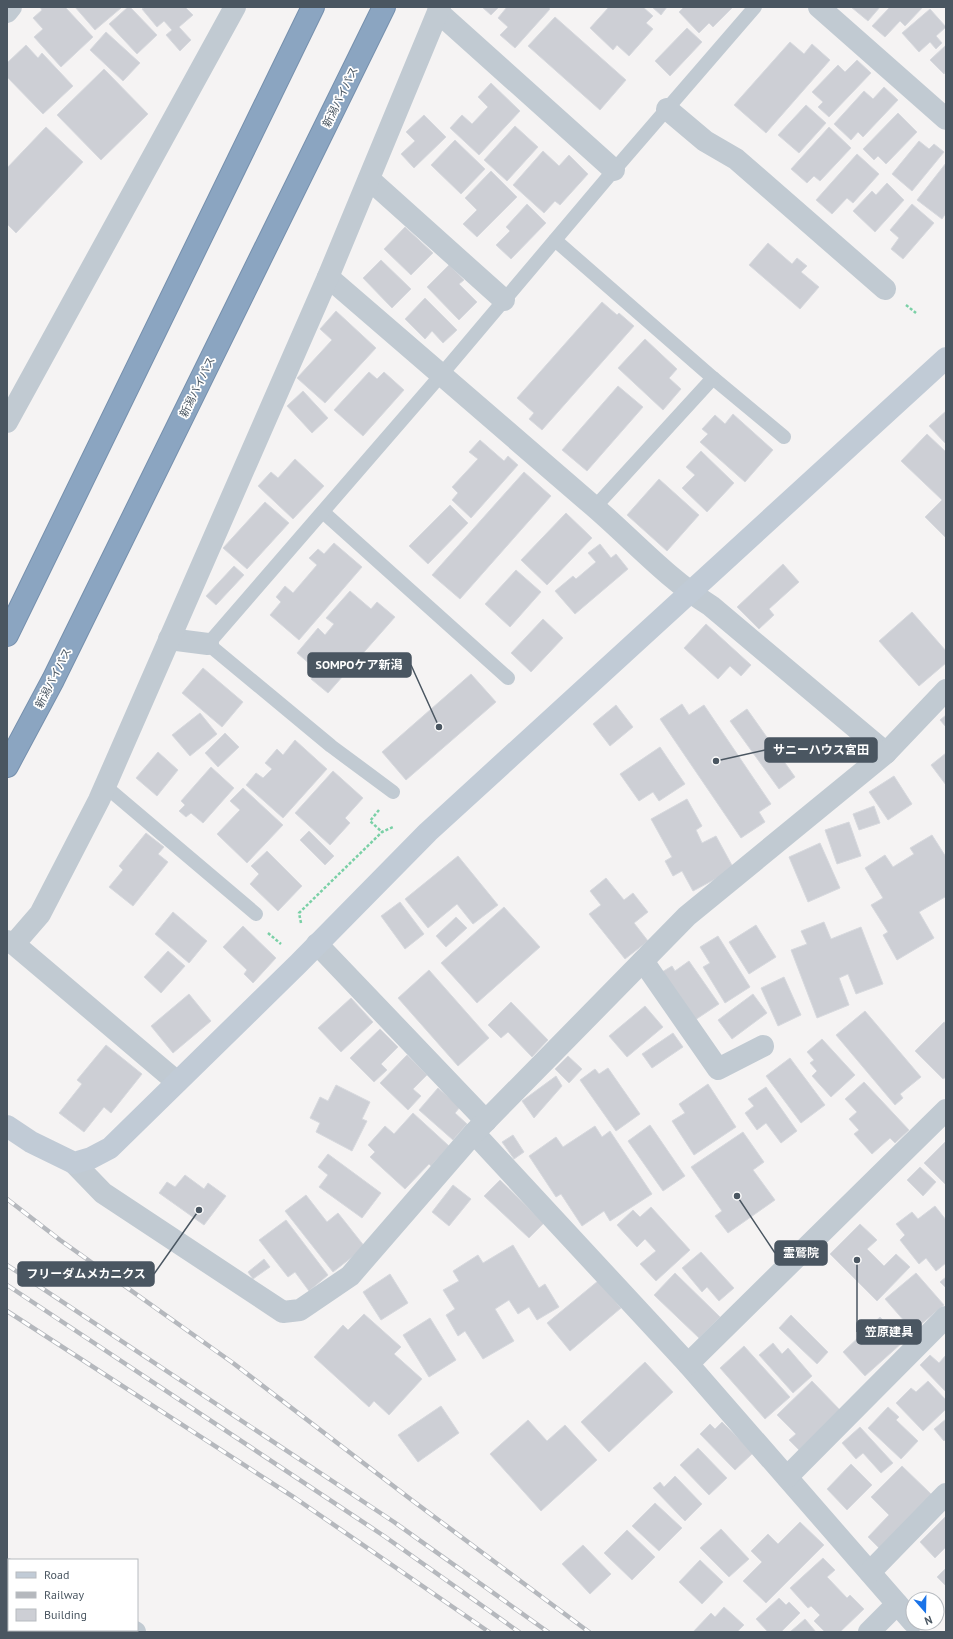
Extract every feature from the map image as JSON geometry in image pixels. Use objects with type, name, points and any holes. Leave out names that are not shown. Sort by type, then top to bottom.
[{"type":"highway","points":[[7,635],[313,7]]},
{"type":"highway","name":"新潟バイパス","points":[[7,766],[53,680],[384,7]]},
{"type":"street","points":[[7,12],[11,7]]},
{"type":"street","points":[[7,422],[235,7]]},
{"type":"street","points":[[819,7],[946,118]]},
{"type":"street","points":[[177,1082],[10,942],[40,914],[105,786],[328,277],[439,10],[614,170]]},
{"type":"street","points":[[667,109],[705,141],[736,159],[885,289]]},
{"type":"street","points":[[369,179],[504,300]]},
{"type":"street","points":[[328,277],[595,507],[690,593],[710,606],[886,753]]},
{"type":"street","points":[[74,1163],[91,1158],[110,1148],[317,944],[428,832],[946,358]]},
{"type":"street","points":[[169,639],[208,644]]},
{"type":"street","points":[[7,1126],[31,1142],[74,1163],[104,1193],[282,1312],[300,1310],[350,1276],[480,1127],[687,916],[886,753],[946,690]]},
{"type":"street","points":[[317,944],[480,1127],[905,1614]]},
{"type":"street","points":[[643,961],[718,1069],[763,1046]]},
{"type":"street","points":[[688,1364],[946,1110]]},
{"type":"street","points":[[787,1477],[946,1317]]},
{"type":"street","points":[[870,1572],[946,1494]]},
{"type":"street","points":[[869,1632],[897,1604]]},
{"type":"lane","points":[[393,792],[331,746],[208,644],[442,375],[614,170],[755,7]]},
{"type":"lane","points":[[555,240],[713,378],[784,437]]},
{"type":"lane","points":[[595,507],[713,378]]},
{"type":"lane","points":[[323,512],[508,678]]},
{"type":"lane","points":[[105,786],[256,914]]},
{"type":"path","points":[[370,821],[382,832]]},
{"type":"building","points":[[40,7],[65,7],[93,37],[61,67],[34,37],[43,29],[33,18],[42,10]]},
{"type":"building","points":[[75,7],[120,7],[121,8],[95,30]]},
{"type":"building","points":[[128,7],[130,7],[157,35],[137,54],[109,24]]},
{"type":"building","points":[[145,7],[185,7],[193,15],[179,27],[191,40],[180,51],[166,35],[172,30],[164,21],[157,27],[142,9]]},
{"type":"building","points":[[482,7],[499,7],[491,15]]},
{"type":"building","points":[[507,7],[548,7],[550,9],[515,48],[500,35],[508,27],[498,18]]},
{"type":"building","points":[[609,7],[643,7],[653,16],[646,23],[653,29],[629,56],[617,45],[613,50],[590,28]]},
{"type":"building","points":[[652,7],[667,7],[661,15]]},
{"type":"building","points":[[684,7],[733,7],[713,27],[709,23],[699,33],[679,12]]},
{"type":"building","points":[[851,7],[880,7],[868,21]]},
{"type":"building","points":[[890,7],[923,7],[905,26],[900,21],[885,37],[872,26]]},
{"type":"building","points":[[930,9],[946,27],[936,36],[942,43],[936,49],[930,42],[919,52],[902,33]]},
{"type":"building","points":[[555,17],[626,80],[600,110],[528,46]]},
{"type":"building","points":[[687,28],[702,42],[670,76],[655,61]]},
{"type":"building","points":[[106,32],[140,63],[123,81],[90,50]]},
{"type":"building","points":[[790,42],[804,54],[812,44],[830,60],[766,133],[734,105]]},
{"type":"building","points":[[26,45],[38,58],[42,53],[73,86],[43,114],[7,77],[7,63]]},
{"type":"building","points":[[946,45],[946,71],[944,74],[930,60]]},
{"type":"building","points":[[857,60],[871,73],[829,117],[818,107],[823,102],[812,92],[838,65],[845,72]]},
{"type":"building","points":[[104,69],[148,114],[101,160],[57,115]]},
{"type":"building","points":[[491,83],[520,111],[479,155],[450,128],[462,115],[472,124],[488,107],[478,97]]},
{"type":"building","points":[[884,87],[898,100],[863,137],[858,132],[851,140],[834,124],[864,91],[873,99]]},
{"type":"building","points":[[806,105],[826,123],[799,153],[778,135]]},
{"type":"building","points":[[898,113],[917,132],[886,164],[878,156],[874,160],[863,149]]},
{"type":"building","points":[[424,115],[446,137],[414,168],[401,154],[415,141],[406,132]]},
{"type":"building","points":[[515,126],[538,147],[507,181],[484,160]]},
{"type":"building","points":[[46,127],[83,162],[16,233],[7,224],[7,168]]},
{"type":"building","points":[[829,127],[851,148],[820,181],[814,176],[807,183],[791,169]]},
{"type":"building","points":[[455,140],[485,169],[461,194],[431,165]]},
{"type":"building","points":[[919,141],[929,149],[934,144],[944,152],[912,191],[892,174]]},
{"type":"building","points":[[543,151],[559,166],[569,155],[588,174],[560,205],[555,201],[544,213],[513,185]]},
{"type":"building","points":[[857,154],[879,174],[853,203],[847,198],[832,214],[816,200]]},
{"type":"building","points":[[946,163],[946,213],[942,219],[917,200]]},
{"type":"building","points":[[491,171],[517,197],[477,237],[463,224],[477,210],[465,198]]},
{"type":"building","points":[[887,183],[904,200],[875,232],[853,211],[872,191],[876,195]]},
{"type":"building","points":[[527,204],[546,223],[511,259],[496,245],[510,231],[506,227]]},
{"type":"building","points":[[912,204],[934,223],[903,259],[891,249],[899,238],[890,230]]},
{"type":"building","points":[[405,227],[433,253],[411,275],[384,249]]},
{"type":"building","points":[[768,243],[792,264],[797,258],[807,266],[801,272],[819,287],[800,309],[749,265]]},
{"type":"building","points":[[381,260],[411,289],[392,308],[363,278]]},
{"type":"building","points":[[449,265],[464,280],[459,284],[477,302],[459,320],[427,287]]},
{"type":"building","points":[[425,298],[457,330],[443,343],[432,331],[425,339],[405,319]]},
{"type":"building","points":[[602,302],[617,315],[619,313],[634,326],[542,430],[529,419],[534,413],[517,398]]},
{"type":"building","points":[[336,311],[376,348],[325,403],[297,378],[332,340],[320,329]]},
{"type":"building","points":[[645,339],[677,369],[669,378],[681,389],[663,410],[618,368]]},
{"type":"building","points":[[369,372],[377,379],[384,372],[404,390],[363,436],[334,410]]},
{"type":"building","points":[[618,386],[643,407],[587,471],[562,450]]},
{"type":"building","points":[[303,391],[328,418],[312,433],[287,406]]},
{"type":"building","points":[[946,411],[946,444],[929,426]]},
{"type":"building","points":[[733,414],[773,450],[745,482],[700,442],[708,434],[702,429],[715,415],[725,424]]},
{"type":"building","points":[[927,434],[946,452],[946,538],[925,517],[942,500],[901,461]]},
{"type":"building","points":[[480,440],[504,461],[508,456],[518,465],[471,518],[452,500],[458,493],[452,487],[478,459],[469,452]]},
{"type":"building","points":[[701,451],[734,483],[707,512],[682,488],[695,475],[686,467]]},
{"type":"building","points":[[295,459],[324,486],[293,519],[258,486],[271,472],[278,478]]},
{"type":"building","points":[[524,472],[551,496],[460,599],[432,575]]},
{"type":"building","points":[[659,479],[699,515],[667,551],[627,515]]},
{"type":"building","points":[[265,502],[289,523],[247,569],[223,548]]},
{"type":"building","points":[[450,505],[468,523],[428,564],[409,546]]},
{"type":"building","points":[[566,513],[592,538],[547,585],[521,560]]},
{"type":"building","points":[[334,543],[362,567],[299,640],[270,615],[281,602],[276,597],[285,586],[293,593],[317,565],[309,558],[318,549],[324,554]]},
{"type":"building","points":[[600,544],[611,558],[616,554],[628,569],[575,614],[555,591],[573,576],[576,579],[596,562],[588,553]]},
{"type":"building","points":[[783,564],[799,582],[769,609],[774,615],[759,629],[737,607]]},
{"type":"building","points":[[234,566],[244,575],[216,605],[206,596]]},
{"type":"building","points":[[516,570],[541,592],[510,627],[485,604]]},
{"type":"building","points":[[350,591],[371,609],[377,602],[395,617],[328,693],[311,679],[318,671],[297,653],[318,628],[325,635],[334,624],[326,618]]},
{"type":"building","points":[[912,612],[946,651],[946,663],[919,686],[879,641]]},
{"type":"building","points":[[543,619],[563,638],[531,672],[511,653]]},
{"type":"building","points":[[706,624],[751,665],[741,676],[730,666],[718,679],[684,648]]},
{"type":"building","points":[[203,668],[243,702],[222,727],[182,693]]},
{"type":"building","points":[[471,674],[496,702],[406,780],[382,752]]},
{"type":"building","points":[[682,704],[689,715],[704,705],[771,804],[759,812],[765,822],[741,838],[660,719]]},
{"type":"building","points":[[616,705],[633,727],[610,746],[593,724]]},
{"type":"building","points":[[747,709],[795,777],[779,789],[730,721]]},
{"type":"building","points":[[200,713],[217,734],[190,756],[172,735]]},
{"type":"building","points":[[946,715],[946,727],[940,720]]},
{"type":"building","points":[[225,733],[239,747],[218,767],[205,753]]},
{"type":"building","points":[[295,740],[327,769],[283,818],[246,785],[256,773],[263,778],[272,769],[265,763],[277,749],[283,755]]},
{"type":"building","points":[[660,747],[685,784],[659,801],[653,792],[639,801],[620,774]]},
{"type":"building","points":[[158,752],[178,770],[157,796],[136,778]]},
{"type":"building","points":[[946,753],[946,785],[931,765]]},
{"type":"building","points":[[211,767],[234,788],[203,823],[191,813],[186,817],[179,811],[185,805],[181,801]]},
{"type":"building","points":[[333,771],[363,798],[345,818],[350,823],[330,845],[295,813]]},
{"type":"building","points":[[894,776],[912,804],[888,820],[869,792]]},
{"type":"building","points":[[243,788],[283,825],[247,863],[217,834],[240,810],[230,801]]},
{"type":"building","points":[[687,799],[702,826],[696,830],[702,843],[716,836],[734,869],[693,891],[682,871],[673,876],[665,861],[672,857],[651,819]]},
{"type":"building","points":[[874,806],[880,823],[859,830],[853,814]]},
{"type":"building","points":[[849,822],[861,856],[837,864],[825,830]]},
{"type":"building","points":[[309,831],[334,856],[325,865],[300,840]]},
{"type":"building","points":[[146,833],[164,847],[158,854],[168,862],[133,906],[109,887],[123,870],[119,866]]},
{"type":"building","points":[[932,835],[946,857],[946,899],[945,897],[919,912],[934,938],[897,960],[883,935],[888,932],[871,905],[883,898],[865,868],[885,855],[893,867],[914,854],[910,848]]},
{"type":"building","points":[[820,843],[840,888],[808,902],[789,857]]},
{"type":"building","points":[[267,851],[302,886],[278,911],[250,884],[259,874],[251,866]]},
{"type":"building","points":[[458,856],[498,905],[473,924],[457,904],[428,928],[405,899]]},
{"type":"building","points":[[606,878],[624,900],[633,893],[648,912],[634,923],[648,941],[625,959],[589,914],[601,905],[590,891]]},
{"type":"building","points":[[400,902],[424,934],[405,949],[381,916]]},
{"type":"building","points":[[504,907],[540,947],[477,1003],[441,963]]},
{"type":"building","points":[[173,912],[207,941],[189,963],[155,934]]},
{"type":"building","points":[[456,917],[467,928],[446,947],[436,936]]},
{"type":"building","points":[[824,922],[831,939],[861,927],[883,984],[856,994],[848,974],[839,978],[849,1005],[817,1018],[791,950],[807,944],[801,931]]},
{"type":"building","points":[[756,925],[776,957],[749,974],[729,942]]},
{"type":"building","points":[[243,926],[276,958],[253,983],[244,974],[247,970],[223,947]]},
{"type":"building","points":[[718,936],[750,987],[725,1003],[703,967],[710,963],[700,947]]},
{"type":"building","points":[[168,951],[185,966],[161,993],[144,977]]},
{"type":"building","points":[[689,961],[719,1004],[695,1020],[662,972],[672,966],[675,971]]},
{"type":"building","points":[[429,970],[489,1038],[458,1066],[398,998]]},
{"type":"building","points":[[784,977],[801,1015],[778,1026],[761,988]]},
{"type":"building","points":[[189,994],[211,1021],[173,1053],[151,1026]]},
{"type":"building","points":[[753,994],[767,1013],[732,1039],[718,1020]]},
{"type":"building","points":[[351,998],[373,1022],[341,1052],[318,1028]]},
{"type":"building","points":[[511,1002],[548,1040],[532,1057],[508,1032],[501,1038],[488,1025]]},
{"type":"building","points":[[645,1006],[663,1027],[627,1057],[609,1036]]},
{"type":"building","points":[[865,1011],[921,1077],[900,1094],[903,1098],[895,1105],[836,1035]]},
{"type":"building","points":[[944,1022],[946,1023],[946,1077],[943,1079],[915,1051]]},
{"type":"building","points":[[380,1029],[398,1047],[381,1064],[387,1070],[374,1082],[350,1058]]},
{"type":"building","points":[[673,1033],[683,1047],[652,1068],[642,1054]]},
{"type":"building","points":[[822,1039],[855,1075],[831,1097],[812,1076],[817,1071],[810,1063],[814,1060],[807,1052]]},
{"type":"building","points":[[106,1045],[142,1074],[111,1113],[104,1107],[84,1132],[59,1113],[82,1084],[77,1080]]},
{"type":"building","points":[[407,1055],[427,1075],[413,1089],[421,1096],[408,1110],[380,1083]]},
{"type":"building","points":[[568,1056],[582,1069],[569,1083],[555,1069]]},
{"type":"building","points":[[790,1058],[825,1105],[801,1123],[766,1076]]},
{"type":"building","points":[[608,1068],[640,1114],[616,1131],[580,1080],[595,1069],[599,1074]]},
{"type":"building","points":[[556,1076],[562,1086],[534,1118],[522,1101]]},
{"type":"building","points":[[864,1082],[909,1130],[895,1143],[890,1138],[872,1154],[854,1134],[859,1130],[849,1119],[857,1112],[845,1099]]},
{"type":"building","points":[[708,1084],[736,1127],[694,1155],[672,1121],[685,1113],[679,1104]]},
{"type":"building","points":[[336,1085],[370,1102],[362,1119],[367,1121],[352,1151],[316,1132],[320,1123],[310,1118],[320,1097],[328,1101]]},
{"type":"building","points":[[766,1087],[797,1131],[781,1143],[766,1123],[757,1130],[745,1113],[754,1106],[748,1099]]},
{"type":"building","points":[[438,1088],[460,1107],[455,1113],[467,1124],[453,1140],[419,1110]]},
{"type":"building","points":[[413,1113],[449,1146],[431,1166],[429,1164],[405,1189],[370,1157],[375,1152],[368,1145],[385,1126],[394,1134]]},
{"type":"building","points":[[650,1125],[685,1176],[663,1191],[628,1141]]},
{"type":"building","points":[[595,1126],[602,1137],[610,1131],[652,1194],[610,1221],[604,1211],[582,1226],[561,1194],[556,1197],[529,1156],[556,1137],[563,1147]]},
{"type":"building","points":[[743,1132],[764,1162],[753,1170],[775,1200],[728,1233],[715,1216],[722,1211],[691,1167]]},
{"type":"building","points":[[513,1135],[524,1152],[514,1159],[502,1142]]},
{"type":"building","points":[[946,1141],[946,1185],[924,1163]]},
{"type":"building","points":[[328,1154],[381,1193],[362,1218],[319,1187],[328,1175],[318,1167]]},
{"type":"building","points":[[920,1167],[936,1182],[923,1196],[907,1180]]},
{"type":"building","points":[[185,1175],[204,1189],[208,1183],[226,1196],[204,1225],[159,1193],[167,1182],[175,1187]]},
{"type":"building","points":[[500,1180],[544,1223],[529,1238],[484,1196]]},
{"type":"building","points":[[453,1185],[471,1199],[449,1226],[432,1212]]},
{"type":"building","points":[[306,1195],[327,1222],[338,1213],[365,1247],[333,1272],[285,1211]]},
{"type":"building","points":[[935,1206],[946,1220],[946,1263],[936,1271],[926,1258],[919,1264],[900,1240],[905,1235],[896,1224],[912,1212],[918,1219]]},
{"type":"building","points":[[651,1207],[690,1250],[656,1281],[640,1264],[656,1251],[645,1239],[637,1247],[617,1225],[633,1210],[640,1217]]},
{"type":"building","points":[[286,1220],[328,1275],[309,1291],[295,1272],[288,1277],[259,1240]]},
{"type":"building","points":[[860,1224],[877,1240],[867,1249],[884,1266],[896,1254],[910,1267],[877,1301],[830,1254]]},
{"type":"building","points":[[513,1245],[539,1288],[545,1284],[559,1307],[537,1320],[529,1307],[518,1314],[509,1300],[495,1309],[514,1341],[483,1359],[465,1331],[458,1336],[446,1315],[455,1309],[443,1290],[459,1281],[453,1271],[478,1255],[483,1263]]},
{"type":"building","points":[[701,1252],[734,1288],[719,1301],[707,1287],[702,1292],[682,1268]]},
{"type":"building","points":[[264,1259],[270,1267],[253,1279],[248,1272]]},
{"type":"building","points":[[675,1273],[720,1317],[699,1338],[654,1295]]},
{"type":"building","points":[[916,1273],[944,1305],[913,1331],[885,1299]]},
{"type":"building","points":[[390,1274],[408,1303],[381,1320],[363,1292]]},
{"type":"building","points":[[946,1277],[946,1288],[940,1282]]},
{"type":"building","points":[[598,1281],[621,1308],[570,1351],[547,1323]]},
{"type":"building","points":[[364,1314],[401,1347],[394,1354],[422,1379],[389,1415],[374,1401],[369,1407],[314,1357],[343,1325],[348,1330]]},
{"type":"building","points":[[791,1315],[828,1352],[817,1364],[779,1328]]},
{"type":"building","points":[[880,1317],[903,1342],[865,1376],[843,1352]]},
{"type":"building","points":[[430,1318],[456,1360],[429,1377],[403,1335]]},
{"type":"building","points":[[773,1343],[782,1354],[788,1348],[812,1376],[793,1393],[759,1355]]},
{"type":"building","points":[[744,1346],[790,1397],[765,1419],[720,1368]]},
{"type":"building","points":[[930,1355],[939,1363],[946,1355],[946,1392],[920,1365]]},
{"type":"building","points":[[645,1362],[673,1392],[609,1452],[581,1422]]},
{"type":"building","points":[[812,1381],[840,1410],[799,1450],[789,1440],[796,1434],[777,1415]]},
{"type":"building","points":[[928,1381],[946,1400],[946,1409],[923,1431],[896,1403],[911,1388],[916,1392]]},
{"type":"building","points":[[441,1406],[459,1433],[418,1462],[398,1435]]},
{"type":"building","points":[[888,1407],[899,1417],[896,1420],[918,1441],[901,1459],[868,1428]]},
{"type":"building","points":[[946,1419],[946,1439],[944,1441],[934,1429]]},
{"type":"building","points":[[528,1420],[547,1441],[565,1425],[597,1460],[541,1511],[490,1454]]},
{"type":"building","points":[[722,1422],[753,1453],[735,1470],[700,1434],[710,1424],[715,1429]]},
{"type":"building","points":[[860,1427],[893,1463],[881,1473],[863,1453],[856,1459],[842,1443]]},
{"type":"building","points":[[698,1448],[727,1478],[709,1495],[680,1465]]},
{"type":"building","points":[[851,1464],[872,1485],[847,1510],[827,1489]]},
{"type":"building","points":[[902,1466],[932,1495],[879,1548],[868,1537],[889,1515],[871,1497]]},
{"type":"building","points":[[675,1476],[702,1504],[685,1521],[653,1488],[660,1482],[664,1487]]},
{"type":"building","points":[[655,1503],[682,1528],[659,1551],[632,1526]]},
{"type":"building","points":[[946,1516],[946,1547],[935,1558],[920,1542]]},
{"type":"building","points":[[800,1522],[824,1545],[766,1603],[743,1581],[762,1562],[751,1551],[768,1534],[778,1544]]},
{"type":"building","points":[[721,1529],[749,1559],[729,1577],[700,1548]]},
{"type":"building","points":[[627,1530],[655,1557],[632,1580],[604,1553]]},
{"type":"building","points":[[583,1545],[611,1574],[590,1594],[562,1564]]},
{"type":"building","points":[[823,1558],[835,1570],[827,1577],[847,1598],[850,1595],[864,1609],[840,1632],[825,1632],[814,1621],[820,1615],[811,1606],[808,1608],[790,1588]]},
{"type":"building","points":[[700,1560],[723,1582],[702,1604],[679,1582]]},
{"type":"building","points":[[946,1568],[946,1586],[937,1577]]},
{"type":"building","points":[[779,1598],[786,1605],[789,1602],[800,1613],[781,1632],[768,1632],[756,1619]]},
{"type":"building","points":[[724,1607],[744,1625],[737,1632],[693,1632],[711,1613],[715,1617]]},
{"type":"building","points":[[805,1619],[816,1632],[790,1632]]},
{"type":"railway","points":[[7,1199],[60,1240],[233,1363],[413,1501],[589,1632]]},
{"type":"railway","points":[[7,1265],[394,1522],[548,1632]]},
{"type":"railway","points":[[7,1285],[384,1536],[519,1632]]},
{"type":"railway","points":[[7,1311],[295,1498],[489,1632]]},
{"type":"place","name":"SOMPOケア新潟","points":[[439,727]]},
{"type":"place","name":"サニーハウス宮田","points":[[716,761]]},
{"type":"place","name":"霊鷲院","points":[[737,1196]]},
{"type":"place","name":"フリーダムメカニクス","points":[[199,1210]]},
{"type":"place","name":"笠原建具","points":[[857,1260]]}]
